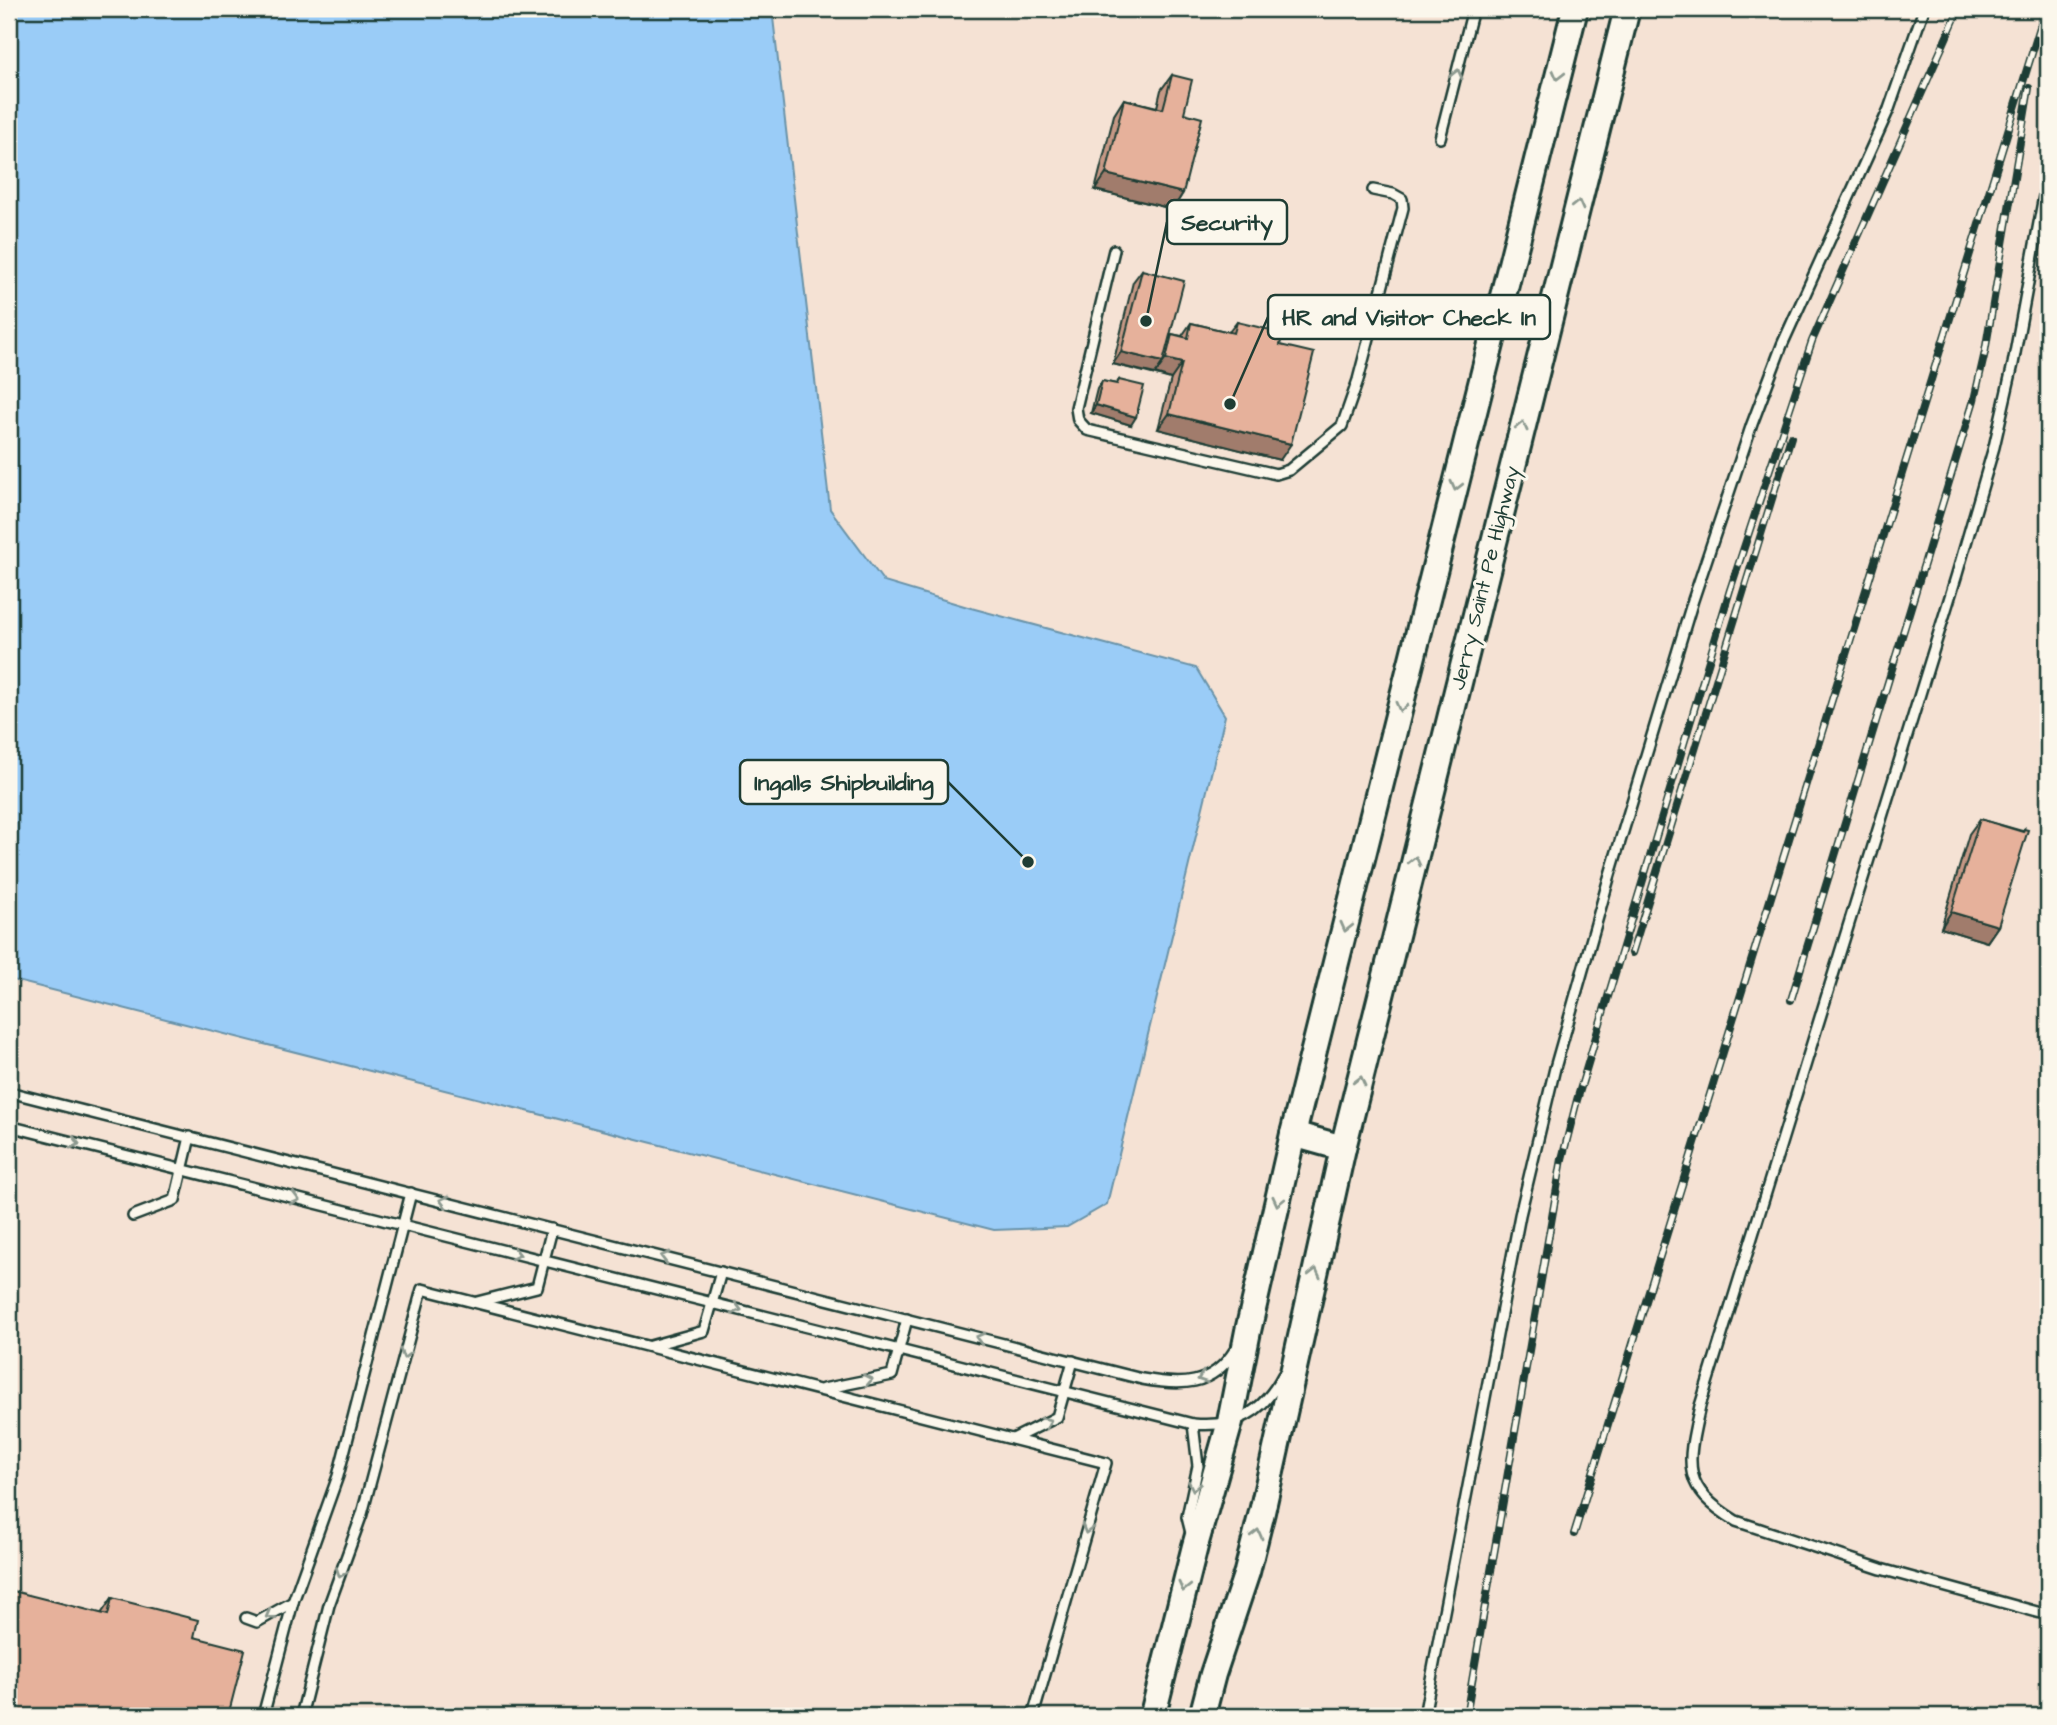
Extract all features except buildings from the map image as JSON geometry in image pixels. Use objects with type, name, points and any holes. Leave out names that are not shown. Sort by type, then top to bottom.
[{"type":"main road","points":[[1153,1713],[1195,1546],[1230,1422],[1293,1134],[1575,9]]},
{"type":"main road","name":"Jerry Saint Pe Highway","points":[[1202,1716],[1250,1560],[1343,1148],[1628,9]]},
{"type":"main road","points":[[1293,1134],[1343,1148]]},
{"type":"lane","points":[[1440,138],[1473,9]]},
{"type":"lane","points":[[1424,1716],[1520,1214],[1555,1068],[1597,917],[1693,600],[1752,424],[1782,345],[1888,109],[1924,9]]},
{"type":"lane","points":[[2048,174],[2013,364],[1994,447],[1700,1406],[1691,1447],[1690,1470],[1693,1482],[1701,1494],[1736,1521],[1881,1569],[2048,1615]]},
{"type":"lane","points":[[1114,250],[1076,408],[1078,420],[1087,430],[1276,474],[1289,470],[1342,426],[1358,380],[1403,208],[1402,199],[1393,194],[1373,190]]},
{"type":"lane","points":[[9,1092],[1151,1381],[1185,1383],[1200,1380],[1219,1370],[1248,1331]]},
{"type":"lane","points":[[9,1126],[1192,1424],[1216,1425],[1254,1411],[1276,1388],[1300,1340]]},
{"type":"lane","points":[[133,1216],[175,1200],[190,1138]]},
{"type":"lane","points":[[263,1716],[293,1602],[338,1476],[411,1193]]},
{"type":"lane","points":[[476,1302],[537,1287],[552,1229]]},
{"type":"lane","points":[[648,1346],[704,1331],[721,1272]]},
{"type":"lane","points":[[300,1716],[329,1605],[362,1514],[422,1289],[1105,1463],[1033,1716]]},
{"type":"lane","points":[[818,1390],[892,1375],[907,1319]]},
{"type":"lane","points":[[1013,1439],[1057,1417],[1073,1361]]},
{"type":"lane","points":[[1192,1424],[1198,1466],[1187,1517],[1195,1546]]},
{"type":"lane","points":[[246,1618],[257,1622],[293,1602]]},
{"type":"lane","points":[[1153,1713],[1182,1716]]},
{"type":"shaded area","points":[[9,9],[2048,9],[2048,1716],[9,1716]]},
{"type":"water","points":[[9,9],[772,9],[830,509],[884,582],[1196,668],[1225,716],[1107,1204],[1067,1227],[994,1230],[9,979]]},
{"type":"railway","points":[[1466,1716],[1562,1159],[1577,1100],[1730,590],[1812,341],[1959,9]]},
{"type":"railway","points":[[1574,1534],[2045,11]]},
{"type":"railway","points":[[1791,1000],[1974,400],[1985,352],[2029,88]]},
{"type":"railway","points":[[1632,953],[1791,437]]},
{"type":"place","name":"Security","points":[[1146,321]]},
{"type":"place","name":"HR and Visitor Check In","points":[[1230,404]]},
{"type":"place","name":"Ingalls Shipbuilding","points":[[1028,862]]}]
